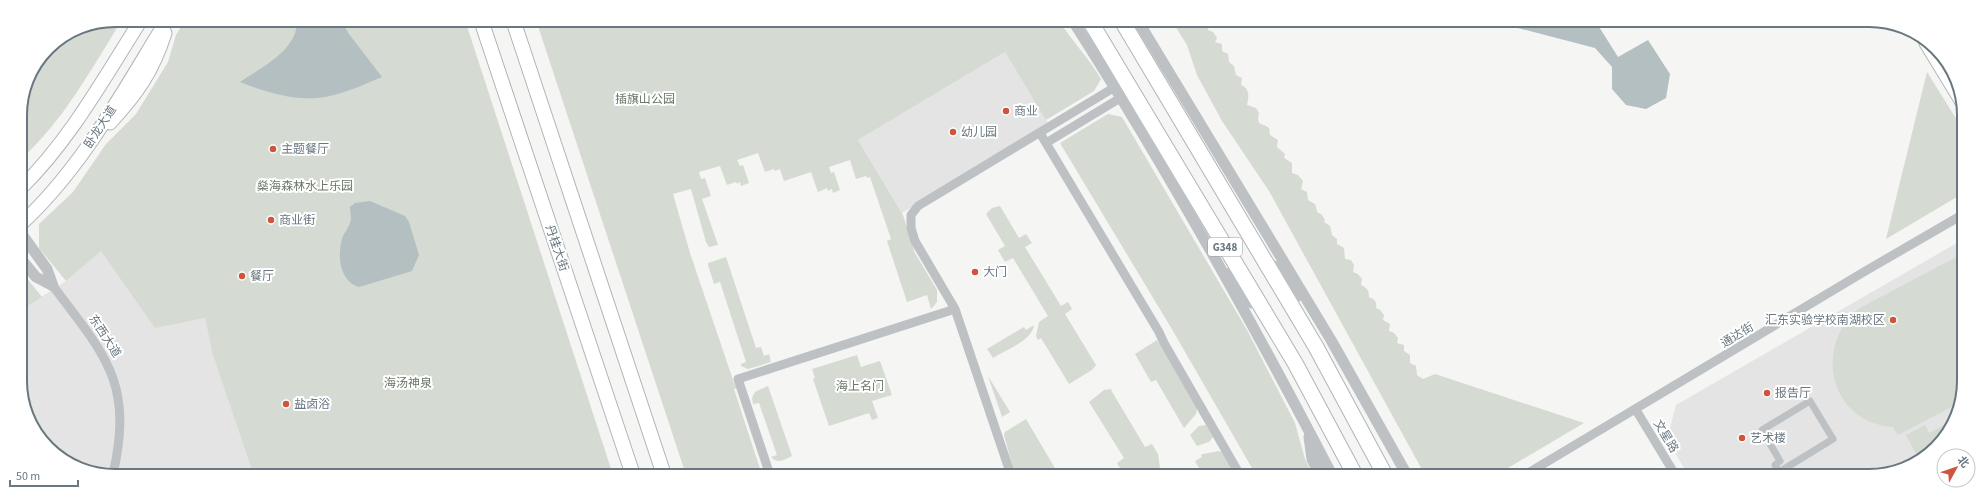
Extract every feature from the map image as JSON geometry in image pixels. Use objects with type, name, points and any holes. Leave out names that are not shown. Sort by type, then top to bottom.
[{"type":"highway","name":"G348","points":[[1094,27],[1295,363],[1352,469]]},
{"type":"highway","name":"G348","points":[[1126,27],[1316,347],[1382,469]]},
{"type":"main road","name":"卧龙大道","points":[[27,181],[47,159],[83,111],[137,27]]},
{"type":"main road","name":"卧龙大道","points":[[27,218],[46,199],[86,149],[143,84],[159,53],[166,27]]},
{"type":"main road","name":"丹桂大街","points":[[483,27],[632,469]]},
{"type":"main road","points":[[515,27],[662,469]]},
{"type":"main road","points":[[1935,57],[1950,83]]},
{"type":"street","points":[[1077,27],[1122,97],[1201,232],[1329,469]]},
{"type":"street","points":[[1130,27],[1150,66]]},
{"type":"street","points":[[1142,27],[1331,340],[1404,469]]},
{"type":"street","points":[[1103,40],[1167,174]]},
{"type":"street","points":[[1009,469],[955,309],[914,239],[910,224],[912,212],[918,206],[1115,87]]},
{"type":"street","points":[[1046,143],[1122,97]]},
{"type":"street","points":[[1040,133],[1155,325],[1237,469]]},
{"type":"street","name":"通达街","points":[[1537,469],[1862,273],[1957,218]]},
{"type":"street","points":[[1248,231],[1331,340]]},
{"type":"street","points":[[1201,232],[1295,363]]},
{"type":"street","points":[[27,241],[47,268],[53,286]]},
{"type":"street","name":"东西大道","points":[[27,266],[36,277],[53,286],[104,356],[115,382],[121,419],[119,448],[114,469]]},
{"type":"street","points":[[768,469],[738,379],[955,309]]},
{"type":"street","points":[[1777,469],[1775,465],[1780,461],[1762,430],[1810,401],[1833,439],[1784,469]]},
{"type":"street","name":"文星路","points":[[1636,410],[1672,469]]},
{"type":"street","points":[[1307,427],[1312,459],[1317,469]]},
{"type":"shaded area","points":[[296,27],[345,27],[382,77],[356,88],[319,98],[296,98],[284,96],[240,82],[277,57],[292,40]]},
{"type":"shaded area","points":[[1514,27],[1599,27],[1618,57],[1648,40],[1670,74],[1666,98],[1646,109],[1626,105],[1612,89],[1612,67],[1595,48]]},
{"type":"shaded area","name":"幼儿园","points":[[1005,52],[1049,124],[902,213],[858,140]]},
{"type":"shaded area","points":[[370,201],[405,216],[409,222],[419,255],[412,271],[359,287],[348,280],[344,274],[340,261],[340,253],[343,236],[351,219],[350,207],[355,203]]},
{"type":"shaded area","name":"汇东实验学校南湖校区","points":[[1957,243],[1957,381],[1954,403],[1945,425],[1935,439],[1918,454],[1908,460],[1874,469],[1685,469],[1667,440],[1676,405]]},
{"type":"shaded area","points":[[101,250],[155,327],[205,318],[212,352],[251,469],[110,469],[76,460],[53,443],[39,425],[29,398],[27,386],[27,306],[66,281]]},
{"type":"green space","points":[[118,27],[76,94],[50,129],[27,153],[27,110],[29,98],[34,82],[42,66],[57,49],[71,39],[98,29]]},
{"type":"green space","points":[[181,27],[467,27],[611,469],[251,469],[212,352],[205,318],[155,328],[101,251],[66,281],[39,248],[39,224],[73,192],[106,144],[136,114],[168,62],[176,35]]},
{"type":"green space","name":"插旗山公园","points":[[538,27],[1063,27],[1101,79],[1094,91],[1046,120],[1005,52],[858,140],[903,215],[915,253],[937,290],[937,302],[931,309],[927,295],[907,302],[887,241],[891,239],[870,177],[867,178],[866,176],[856,179],[850,160],[829,167],[831,173],[834,172],[840,190],[833,193],[832,189],[828,191],[827,188],[818,192],[811,172],[784,181],[780,169],[765,172],[758,153],[737,160],[740,166],[743,165],[749,183],[741,186],[740,182],[737,184],[736,182],[727,185],[720,166],[699,172],[701,179],[705,178],[711,196],[702,199],[718,245],[709,247],[706,242],[691,189],[673,194],[690,253],[735,386],[736,385],[737,388],[734,389],[760,469],[684,469]]},
{"type":"green space","points":[[1176,27],[1208,27],[1208,30],[1213,32],[1217,38],[1215,42],[1222,44],[1222,51],[1228,54],[1229,62],[1234,66],[1236,75],[1242,78],[1241,85],[1248,93],[1247,105],[1256,108],[1259,113],[1258,120],[1260,124],[1269,128],[1270,135],[1278,140],[1277,147],[1285,154],[1284,158],[1292,163],[1292,173],[1298,175],[1303,181],[1301,189],[1307,192],[1308,200],[1316,206],[1317,212],[1322,215],[1325,220],[1324,222],[1330,226],[1332,235],[1337,239],[1337,244],[1344,248],[1345,259],[1351,260],[1354,265],[1353,272],[1358,274],[1362,279],[1361,285],[1365,287],[1369,293],[1369,297],[1376,302],[1376,308],[1384,315],[1383,320],[1390,324],[1389,331],[1394,333],[1398,338],[1397,343],[1404,345],[1404,351],[1410,355],[1410,363],[1416,366],[1417,375],[1423,379],[1435,374],[1584,423],[1506,469],[1422,469],[1269,191],[1222,121],[1197,75],[1187,45]]},
{"type":"green space","points":[[1927,72],[1957,120],[1957,197],[1886,239]]},
{"type":"green space","points":[[1108,114],[1122,117],[1247,330],[1295,423],[1305,459],[1310,469],[1253,469],[1173,331],[1060,143]]},
{"type":"green space","points":[[1000,206],[1019,238],[1026,234],[1032,243],[1025,247],[1061,306],[1068,302],[1072,309],[1065,314],[1096,365],[1092,370],[1069,384],[1041,338],[1038,340],[1036,336],[1039,322],[1048,316],[1013,258],[1005,262],[998,250],[1005,246],[986,214],[992,208]]},
{"type":"green space","points":[[726,257],[756,348],[761,347],[764,356],[769,354],[771,362],[748,369],[741,366],[741,364],[746,362],[720,282],[714,284],[708,265],[708,263]]},
{"type":"green space","points":[[1957,257],[1957,381],[1953,406],[1898,435],[1893,427],[1872,422],[1855,412],[1842,398],[1835,381],[1833,362],[1836,343],[1844,325],[1858,309]]},
{"type":"green space","points":[[27,278],[42,297],[27,306]]},
{"type":"green space","points":[[1034,325],[1028,336],[993,358],[987,349],[1024,327],[1026,330]]},
{"type":"green space","points":[[1157,340],[1197,409],[1196,414],[1184,428],[1156,380],[1151,382],[1135,354]]},
{"type":"green space","name":"海上名门","points":[[857,355],[861,367],[880,361],[892,395],[872,401],[878,418],[872,420],[869,413],[829,426],[813,379],[815,378],[812,369]]},
{"type":"green space","points":[[988,376],[1010,412],[1002,417]]},
{"type":"green space","points":[[768,386],[792,456],[782,461],[776,461],[771,457],[777,455],[759,403],[753,404],[752,398],[755,392]]},
{"type":"green space","points":[[1112,389],[1111,390],[1145,447],[1152,444],[1158,454],[1160,469],[1120,469],[1117,463],[1124,458],[1089,402],[1104,390]]},
{"type":"green space","points":[[1026,419],[1055,469],[1013,469],[1004,435],[1005,432]]},
{"type":"green space","points":[[1945,424],[1935,439],[1916,455],[1906,435],[1925,425],[1929,433]]},
{"type":"green space","points":[[1206,425],[1213,437],[1209,442],[1197,446],[1190,435],[1199,426]]},
{"type":"green space","points":[[1219,451],[1222,452],[1232,469],[1200,469],[1195,461],[1202,457],[1201,455]]},
{"type":"place","name":"商业","points":[[1006,111]]},
{"type":"place","name":"幼儿园","points":[[953,132]]},
{"type":"place","name":"主题餐厅","points":[[273,149]]},
{"type":"place","name":"商业街","points":[[271,220]]},
{"type":"place","name":"大门","points":[[975,272]]},
{"type":"place","name":"餐厅","points":[[242,276]]},
{"type":"place","name":"汇东实验学校南湖校区","points":[[1893,320]]},
{"type":"place","name":"报告厅","points":[[1767,393]]},
{"type":"place","name":"盐卤浴","points":[[286,404]]},
{"type":"place","name":"艺术楼","points":[[1742,438]]},
{"type":"park label","name":"燊海森林水上乐园","points":[[305,186]]},
{"type":"park label","name":"海汤神泉","points":[[408,383]]}]
